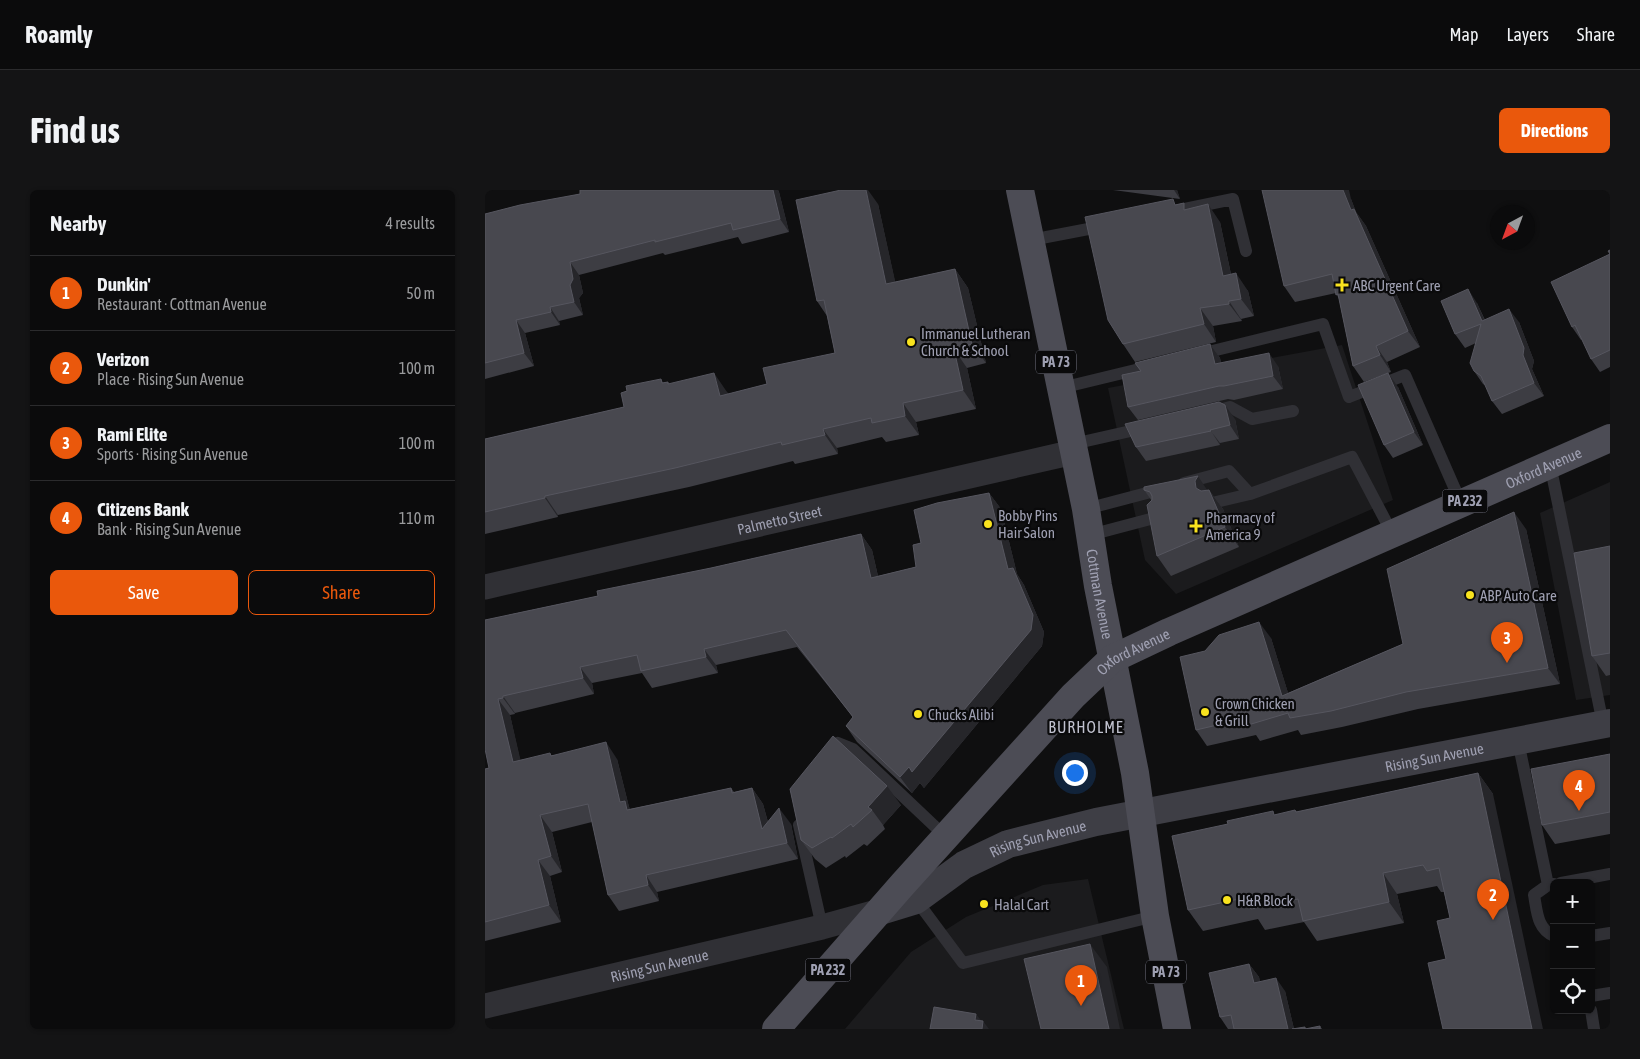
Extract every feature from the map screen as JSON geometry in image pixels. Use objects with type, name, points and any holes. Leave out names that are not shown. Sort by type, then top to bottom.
[{"type":"main road","name":"Cottman Avenue","points":[[1020,190],[1088,522],[1112,659],[1135,773],[1155,916],[1177,1029]]},
{"type":"main road","name":"Oxford Avenue","points":[[782,1027],[879,911],[909,892],[946,837],[1073,696],[1112,659],[1392,533],[1610,438]]},
{"type":"main road","name":"Rising Sun Avenue","points":[[909,892],[1008,844],[1096,822],[1607,724]]},
{"type":"street","name":"Palmetto Street","points":[[485,587],[1073,448]]},
{"type":"street","name":"Rising Sun Avenue","points":[[485,1006],[822,927],[879,911]]},
{"type":"lane","points":[[1158,214],[1233,199],[1246,251]]},
{"type":"lane","points":[[1031,240],[1120,222]]},
{"type":"lane","points":[[1189,357],[1323,324],[1349,396],[1405,375],[1461,503]]},
{"type":"lane","points":[[1061,388],[1170,361]]},
{"type":"lane","points":[[1201,414],[1230,407],[1252,419],[1293,411]]},
{"type":"lane","points":[[1073,448],[1154,425]]},
{"type":"lane","points":[[1216,502],[1249,494],[1352,457],[1392,533]]},
{"type":"lane","points":[[1550,464],[1607,724]]},
{"type":"lane","points":[[1088,522],[1229,471],[1249,494]]},
{"type":"lane","points":[[1088,522],[1158,517]]},
{"type":"lane","points":[[1518,741],[1553,879]]},
{"type":"lane","points":[[823,764],[838,743],[853,749],[946,837]]},
{"type":"lane","points":[[797,816],[822,927]]},
{"type":"lane","points":[[1582,879],[1610,874]]},
{"type":"lane","points":[[1550,886],[1534,895],[1538,921],[1550,934]]},
{"type":"lane","points":[[909,892],[963,963],[1155,916]]},
{"type":"lane","points":[[1595,935],[1610,933]]},
{"type":"lane","points":[[1595,995],[1610,993]]},
{"type":"lane","points":[[1592,1014],[1594,1029]]},
{"type":"shaded area","points":[[1342,345],[1393,500],[1176,594],[1145,560],[1108,388]]},
{"type":"shaded area","points":[[1610,482],[1610,695],[1576,700],[1540,513]]},
{"type":"shaded area","points":[[1088,879],[1124,1029],[845,1029],[911,952],[966,917],[1043,885]]},
{"type":"building","points":[[580,190],[773,190],[780,219],[733,230],[731,223],[570,262],[573,279],[570,285],[574,302],[550,307],[551,312],[516,320],[524,353],[485,363],[485,214],[520,205],[580,194]]},
{"type":"building","points":[[841,190],[866,190],[886,284],[955,269],[972,344],[954,349],[963,390],[903,403],[905,416],[872,423],[871,418],[823,429],[825,435],[782,445],[781,442],[675,468],[545,496],[545,498],[485,512],[485,439],[624,407],[621,393],[627,391],[626,386],[661,379],[662,383],[668,382],[668,384],[714,373],[720,396],[767,384],[763,368],[835,353],[824,300],[817,301],[796,200]]},
{"type":"building","name":"ABC Urgent Care","points":[[1262,190],[1343,190],[1351,210],[1354,209],[1408,331],[1376,346],[1380,355],[1353,366],[1332,274],[1284,286]]},
{"type":"building","points":[[1173,199],[1175,205],[1184,203],[1184,210],[1208,204],[1223,276],[1236,273],[1241,299],[1229,301],[1229,304],[1200,308],[1204,324],[1123,344],[1108,320],[1085,217]]},
{"type":"building","points":[[1610,254],[1610,350],[1591,359],[1575,325],[1572,327],[1551,282]]},
{"type":"building","points":[[1468,289],[1482,321],[1509,309],[1524,348],[1523,355],[1534,383],[1492,401],[1481,376],[1474,371],[1470,363],[1481,324],[1455,334],[1441,301]]},
{"type":"building","points":[[1210,344],[1215,364],[1269,353],[1273,376],[1219,386],[1128,407],[1122,375],[1141,371],[1135,363]]},
{"type":"building","points":[[1388,373],[1414,432],[1384,445],[1358,385]]},
{"type":"building","points":[[1219,402],[1225,405],[1230,425],[1211,431],[1136,447],[1125,424]]},
{"type":"building","points":[[1198,476],[1195,481],[1196,488],[1201,491],[1209,490],[1225,527],[1157,556],[1147,505],[1152,500],[1152,496],[1150,492],[1144,490],[1144,487]]},
{"type":"building","points":[[989,493],[1008,569],[1013,568],[1033,615],[1031,630],[912,772],[909,767],[900,777],[846,726],[853,717],[786,630],[704,649],[706,657],[641,671],[637,655],[580,667],[583,678],[503,696],[503,698],[498,699],[513,762],[550,753],[551,756],[606,742],[620,802],[625,801],[627,810],[731,788],[732,793],[752,788],[762,829],[779,808],[787,843],[646,875],[648,885],[608,895],[588,804],[540,815],[551,856],[538,860],[549,905],[485,922],[485,769],[489,768],[485,749],[485,620],[598,596],[597,591],[711,568],[861,534],[871,578],[916,567],[913,545],[921,543],[914,510],[937,503]]},
{"type":"building","points":[[1514,512],[1548,668],[1406,692],[1331,711],[1290,718],[1288,713],[1248,725],[1247,718],[1196,730],[1180,657],[1205,651],[1219,635],[1259,622],[1282,696],[1403,644],[1387,569]]},
{"type":"building","points":[[1610,546],[1610,653],[1592,656],[1574,553]]},
{"type":"building","points":[[833,736],[887,786],[868,807],[872,810],[853,827],[851,824],[832,838],[812,848],[801,840],[790,789]]},
{"type":"building","points":[[1610,754],[1610,812],[1542,825],[1531,769]]},
{"type":"building","points":[[1478,773],[1532,1029],[1443,1029],[1428,963],[1446,959],[1437,921],[1450,918],[1439,868],[1427,871],[1423,865],[1383,873],[1389,902],[1303,921],[1298,899],[1251,909],[1248,897],[1188,910],[1172,836],[1228,824],[1227,821],[1273,811],[1274,815],[1295,810],[1296,812]]},
{"type":"building","points":[[1090,944],[1109,1029],[1041,1029],[1024,959]]},
{"type":"building","points":[[1249,964],[1254,983],[1276,978],[1288,1029],[1234,1029],[1231,1015],[1220,1017],[1209,973]]},
{"type":"building","points":[[934,1007],[976,1014],[975,1020],[983,1021],[982,1029],[930,1029]]},
{"type":"building","points":[[1320,1026],[1320,1029],[1305,1029]]},
{"type":"place","name":"ABC Urgent Care","points":[[1342,285]]},
{"type":"place","name":"Immanuel Lutheran Church & School","points":[[911,342]]},
{"type":"place","name":"Bobby Pins Hair Salon","points":[[988,524]]},
{"type":"place","name":"Pharmacy of America 9","points":[[1196,526]]},
{"type":"place","name":"ABP Auto Care","points":[[1470,595]]},
{"type":"place","name":"Rami Elite","points":[[1507,663]]},
{"type":"place","name":"Crown Chicken & Grill","points":[[1205,712]]},
{"type":"place","name":"Chucks Alibi","points":[[918,714]]},
{"type":"place","name":"Citizens Bank","points":[[1579,811]]},
{"type":"place","name":"H&R Block","points":[[1227,900]]},
{"type":"place","name":"Halal Cart","points":[[984,904]]},
{"type":"place","name":"Verizon","points":[[1493,920]]},
{"type":"place","name":"Dunkin'","points":[[1081,1006]]},
{"type":"district","name":"BURHOLME","points":[[1086,727]]}]
